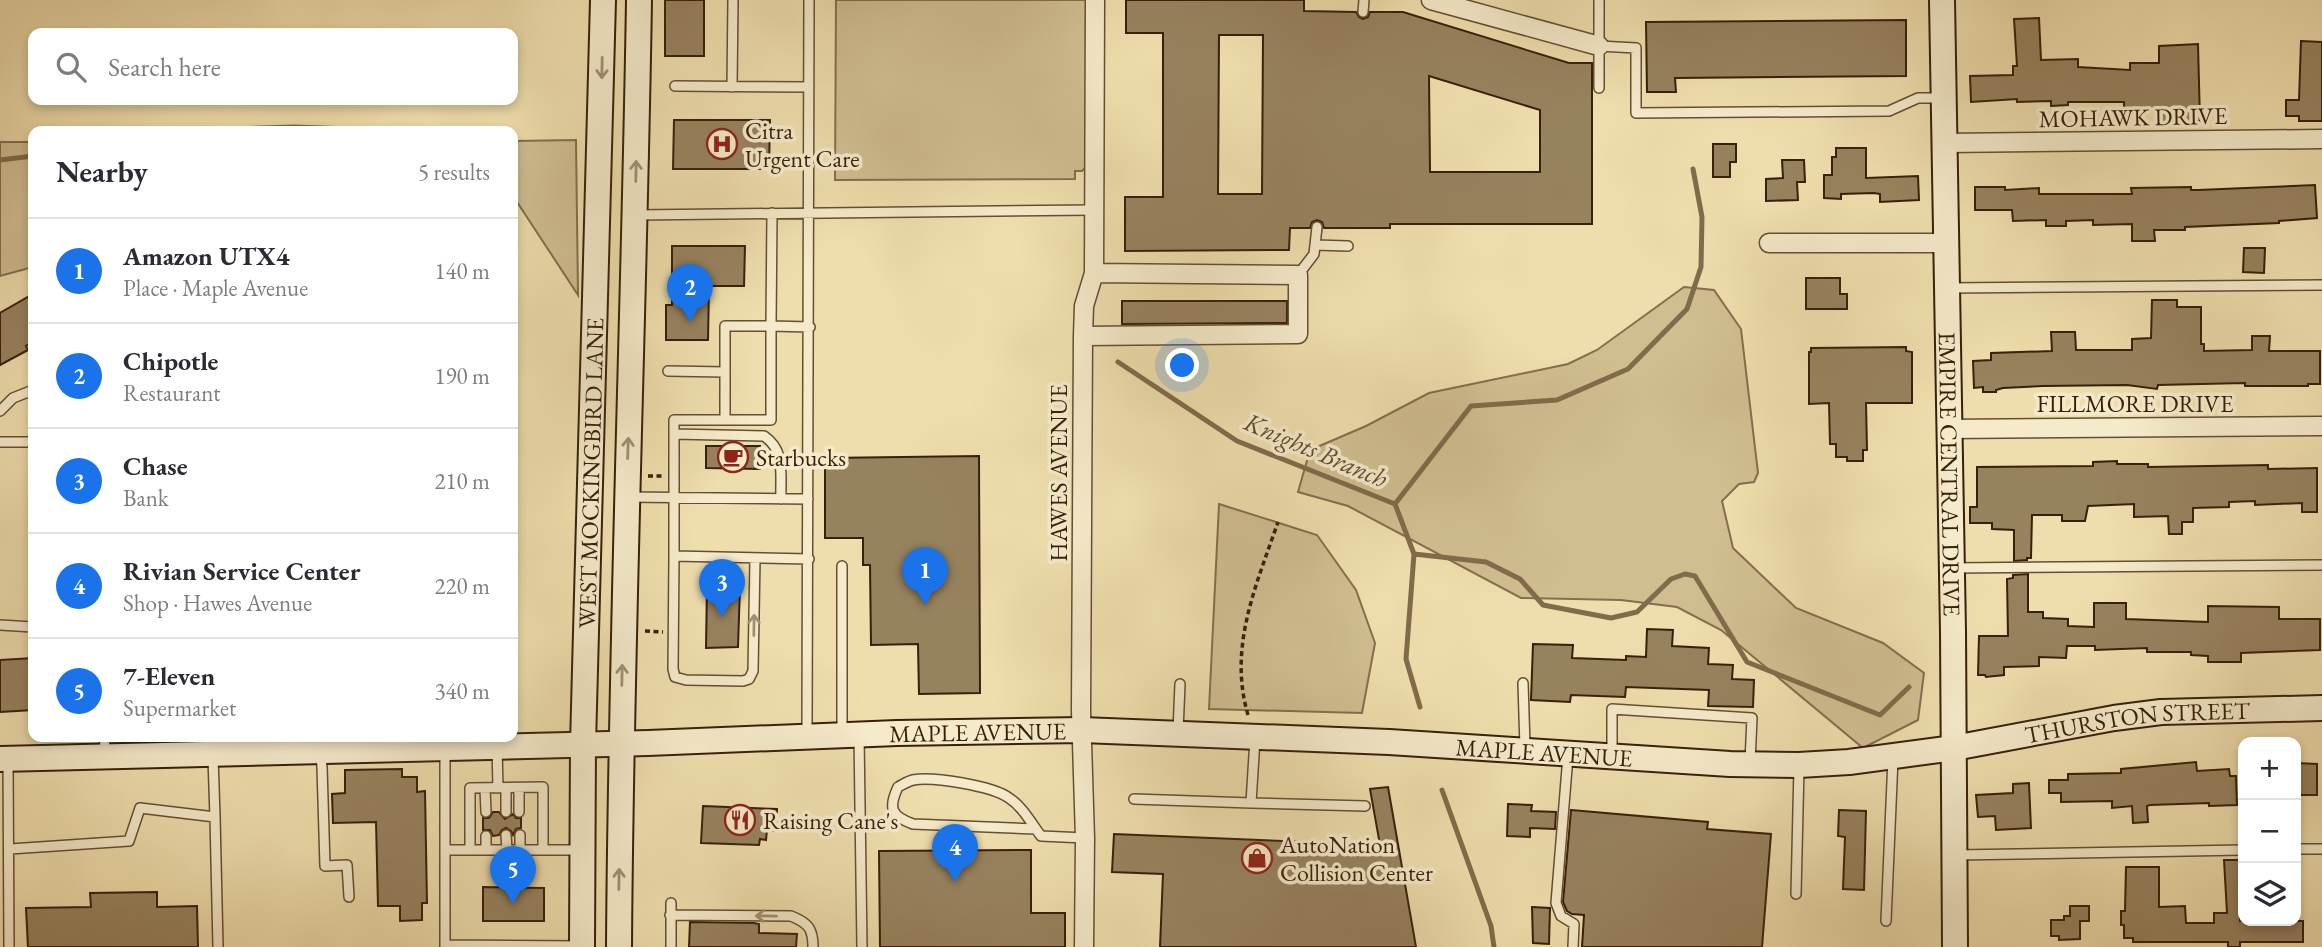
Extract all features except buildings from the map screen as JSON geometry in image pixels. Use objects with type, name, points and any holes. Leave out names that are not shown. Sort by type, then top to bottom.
[{"type":"street","name":"WEST MOCKINGBIRD LANE","points":[[582,947],[583,744],[603,0]]},
{"type":"street","name":"WEST MOCKINGBIRD LANE","points":[[619,947],[620,743],[636,215],[639,0]]},
{"type":"street","name":"HAWES AVENUE","points":[[1084,947],[1083,336],[1084,306],[1094,273],[1094,0]]},
{"type":"street","points":[[1431,0],[1599,46]]},
{"type":"street","name":"EMPIRE CENTRAL DRIVE","points":[[1942,0],[1952,568],[1955,947]]},
{"type":"street","name":"MOHAWK DRIVE","points":[[1944,143],[2322,139]]},
{"type":"street","points":[[599,215],[636,215]]},
{"type":"street","points":[[1769,243],[1946,243]]},
{"type":"street","points":[[1083,336],[1298,334],[1298,275],[1094,273]]},
{"type":"street","name":"FILLMORE DRIVE","points":[[1949,429],[2322,426]]},
{"type":"street","points":[[591,495],[626,497]]},
{"type":"street","name":"THURSTON STREET","points":[[1954,748],[2114,718],[2161,712],[2322,708]]},
{"type":"street","name":"MAPLE AVENUE","points":[[4,759],[104,747],[212,752],[327,744],[445,747],[851,734],[1082,730],[1389,742],[1749,764],[1799,765],[1954,748]]},
{"type":"lane","points":[[733,0],[733,87]]},
{"type":"lane","points":[[807,736],[810,0]]},
{"type":"lane","points":[[1363,12],[1364,0]]},
{"type":"lane","points":[[1599,0],[1599,88]]},
{"type":"lane","points":[[1599,46],[1636,48],[1636,113],[1889,111],[1918,98],[1944,98]]},
{"type":"lane","points":[[675,86],[809,87]]},
{"type":"lane","points":[[636,215],[1094,210]]},
{"type":"lane","points":[[755,558],[753,671],[749,679],[686,680],[675,677],[674,420],[771,420],[772,213]]},
{"type":"lane","points":[[1298,275],[1309,264],[1317,228]]},
{"type":"lane","points":[[1315,245],[1348,246]]},
{"type":"lane","points":[[1946,288],[2322,285]]},
{"type":"lane","points":[[725,419],[725,326],[810,327]]},
{"type":"lane","points":[[668,371],[724,372]]},
{"type":"lane","points":[[0,411],[13,398],[28,392]]},
{"type":"lane","points":[[674,434],[764,436],[775,443],[780,453],[781,499]]},
{"type":"lane","points":[[0,442],[28,442]]},
{"type":"lane","points":[[626,497],[808,499]]},
{"type":"lane","points":[[674,556],[809,559]]},
{"type":"lane","points":[[1952,568],[2322,565]]},
{"type":"lane","points":[[842,566],[862,947]]},
{"type":"lane","points":[[0,625],[28,627]]},
{"type":"lane","points":[[1523,682],[1525,751]]},
{"type":"lane","points":[[1178,733],[1180,684]]},
{"type":"lane","points":[[1612,757],[1612,709],[1752,718],[1749,764]]},
{"type":"lane","points":[[1251,803],[1255,738]]},
{"type":"lane","points":[[327,744],[325,866],[347,865],[349,897]]},
{"type":"lane","points":[[497,746],[506,812]]},
{"type":"lane","points":[[445,747],[445,946],[582,947]]},
{"type":"lane","points":[[212,752],[215,771],[218,947]]},
{"type":"lane","points":[[1568,754],[1556,902],[1561,916],[1574,925],[1573,947]]},
{"type":"lane","points":[[1886,922],[1893,756]]},
{"type":"lane","points":[[4,759],[10,849],[5,925],[9,947]]},
{"type":"lane","points":[[1796,894],[1799,765]]},
{"type":"lane","points":[[1036,829],[914,824],[901,820],[894,814],[891,802],[898,787],[912,780],[957,782],[986,787],[1009,797],[1025,812],[1041,836],[1085,838]]},
{"type":"lane","points":[[470,850],[470,788],[543,788],[543,850]]},
{"type":"lane","points":[[485,788],[486,813]]},
{"type":"lane","points":[[519,788],[519,812]]},
{"type":"lane","points":[[1134,799],[1365,806]]},
{"type":"lane","points":[[10,849],[129,841],[141,808],[215,817]]},
{"type":"lane","points":[[506,835],[507,850]]},
{"type":"lane","points":[[520,835],[520,850]]},
{"type":"lane","points":[[486,836],[486,850]]},
{"type":"lane","points":[[2301,849],[2322,849]]},
{"type":"lane","points":[[445,850],[583,850]]},
{"type":"lane","points":[[1955,855],[2238,850]]},
{"type":"lane","points":[[670,947],[671,903]]},
{"type":"lane","points":[[670,915],[791,916],[810,927],[813,947]]},
{"type":"path","points":[[1255,738],[1243,699],[1240,667],[1244,622],[1278,522]]},
{"type":"path","points":[[645,631],[663,632]]},
{"type":"shaded area","points":[[836,0],[1088,0],[1087,166],[1082,171],[1075,171],[1075,179],[835,180]]},
{"type":"shaded area","points":[[576,140],[578,295],[518,204],[518,141]]},
{"type":"shaded area","points":[[0,142],[28,142],[28,268],[0,276]]},
{"type":"shaded area","points":[[1684,287],[1714,290],[1741,329],[1758,473],[1754,482],[1739,484],[1722,501],[1733,548],[1796,608],[1883,643],[1924,673],[1918,720],[1863,748],[1721,630],[1677,607],[1621,600],[1521,598],[1348,506],[1298,492],[1310,450],[1366,426],[1429,393],[1568,364],[1597,350]]},
{"type":"shaded area","points":[[1219,504],[1317,535],[1356,590],[1375,643],[1362,713],[1209,709]]},
{"type":"waterway","name":"Knights Branch","points":[[0,160],[28,157]]},
{"type":"waterway","points":[[1395,504],[1471,406],[1557,400],[1628,369],[1687,309],[1701,267],[1702,217],[1693,169]]},
{"type":"waterway","name":"Knights Branch","points":[[1118,362],[1237,441],[1395,504],[1414,554],[1406,659],[1420,707]]},
{"type":"waterway","points":[[1414,554],[1486,562],[1520,579],[1543,605],[1611,618],[1637,612],[1671,579],[1685,574],[1695,576],[1747,662],[1880,715],[1909,687]]},
{"type":"waterway","name":"Knights Branch","points":[[1442,790],[1491,926],[1494,947]]},
{"type":"place","name":"Citra Urgent Care","points":[[722,144]]},
{"type":"place","name":"Chipotle","points":[[690,322]]},
{"type":"place","name":"Starbucks","points":[[733,457]]},
{"type":"place","name":"Amazon UTX4","points":[[925,605]]},
{"type":"place","name":"Chase","points":[[722,617]]},
{"type":"place","name":"Raising Cane's","points":[[740,820]]},
{"type":"place","name":"AutoNation Collision Center","points":[[1257,858]]},
{"type":"place","name":"Rivian Service Center","points":[[955,882]]},
{"type":"place","name":"7-Eleven","points":[[513,904]]}]
